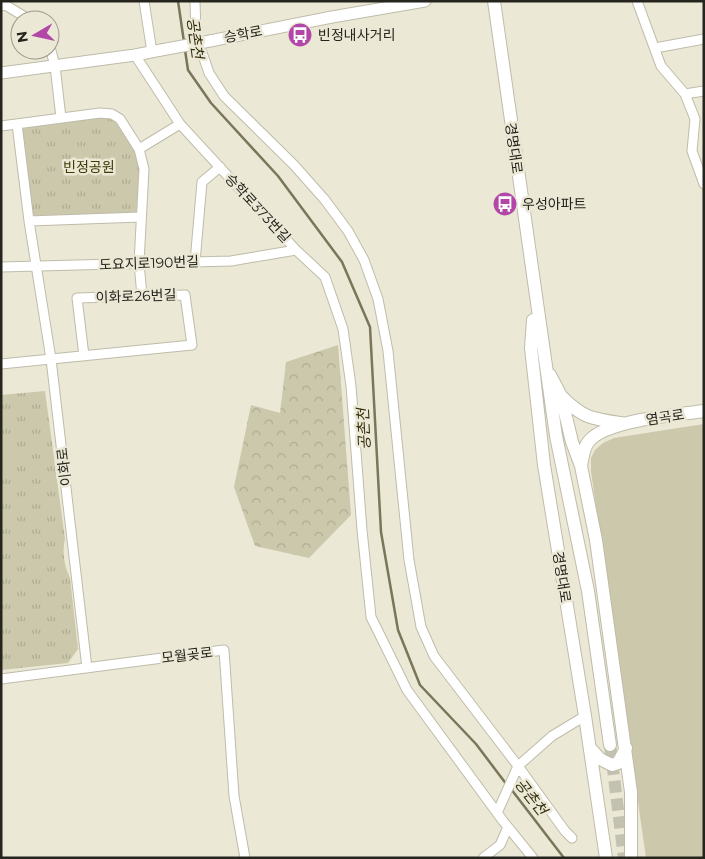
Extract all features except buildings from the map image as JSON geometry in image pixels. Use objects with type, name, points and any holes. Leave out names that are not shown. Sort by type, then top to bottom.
[{"type":"main road","name":"경명대로","points":[[494,1],[534,295],[556,436],[588,591],[610,745]]},
{"type":"main road","name":"경명대로","points":[[534,295],[531,348],[544,465],[586,716],[606,858]]},
{"type":"main road","name":"경명대로","points":[[545,364],[561,396],[572,442],[581,466],[596,540],[631,792],[631,858]]},
{"type":"main road","name":"염곡로","points":[[561,396],[575,411],[593,419],[626,423]]},
{"type":"main road","name":"염곡로","points":[[581,466],[585,446],[591,439],[607,430],[626,423],[704,411]]},
{"type":"main road","points":[[590,748],[600,759],[612,766],[618,763],[626,748]]},
{"type":"main road","points":[[631,792],[640,858]]},
{"type":"street","points":[[144,1],[157,51]]},
{"type":"street","points":[[195,1],[196,35],[209,73],[214,81],[224,96],[294,165],[325,200],[348,231],[364,260],[378,299],[388,351],[409,560],[421,627],[434,656],[572,838]]},
{"type":"street","name":"승학로","points":[[1,73],[135,55],[425,1]]},
{"type":"street","points":[[640,2],[661,66],[685,94],[695,119],[692,151],[704,184]]},
{"type":"street","points":[[655,48],[704,39]]},
{"type":"street","name":"승학로373번길","points":[[135,55],[180,124],[296,250],[325,277],[343,329],[351,386],[371,617],[407,690],[533,858]]},
{"type":"street","points":[[53,60],[61,118]]},
{"type":"street","points":[[685,94],[704,91]]},
{"type":"street","points":[[1,126],[100,113],[112,114],[120,119],[139,148],[144,170],[139,263],[142,296]]},
{"type":"street","name":"이화로","points":[[17,124],[29,221],[51,359],[87,668]]},
{"type":"street","points":[[139,148],[180,124]]},
{"type":"street","name":"승학로373번길","points":[[195,262],[202,182],[220,167]]},
{"type":"street","points":[[29,221],[141,217]]},
{"type":"street","name":"도요지로190번길","points":[[1,267],[230,261],[296,250]]},
{"type":"street","name":"이화로26번길","points":[[1,364],[84,356],[192,345],[185,295],[77,298],[84,356]]},
{"type":"street","name":"모월곶로","points":[[1,678],[224,650],[234,796],[245,858]]},
{"type":"street","points":[[498,809],[518,768],[552,736],[586,716]]},
{"type":"street","points":[[483,858],[500,845],[508,827]]},
{"type":"green space","name":"빈정공원","points":[[100,114],[119,120],[138,150],[142,170],[140,216],[30,220],[18,125]]},
{"type":"green space","points":[[338,345],[351,515],[309,558],[255,546],[234,487],[251,405],[280,413],[286,362]]},
{"type":"green space","points":[[45,391],[65,539],[64,559],[70,578],[78,649],[68,663],[1,670],[1,395]]},
{"type":"green space","points":[[704,424],[704,858],[646,858],[591,471],[591,458],[595,450],[603,443],[614,438]]},
{"type":"green space","points":[[11,443],[13,461],[1,462],[1,444]]},
{"type":"waterway","name":"공촌천","points":[[178,1],[184,42]]},
{"type":"waterway","name":"공촌천","points":[[185,50],[188,70],[211,103],[278,176],[342,262],[370,327],[381,532],[398,630],[420,685],[476,744],[507,785]]},
{"type":"waterway","name":"공촌천","points":[[511,789],[564,858]]},
{"type":"tunnel","points":[[610,745],[624,858]]},
{"type":"place","name":"빈정내사거리","points":[[300,35]]},
{"type":"place","name":"우성아파트","points":[[505,204]]}]
